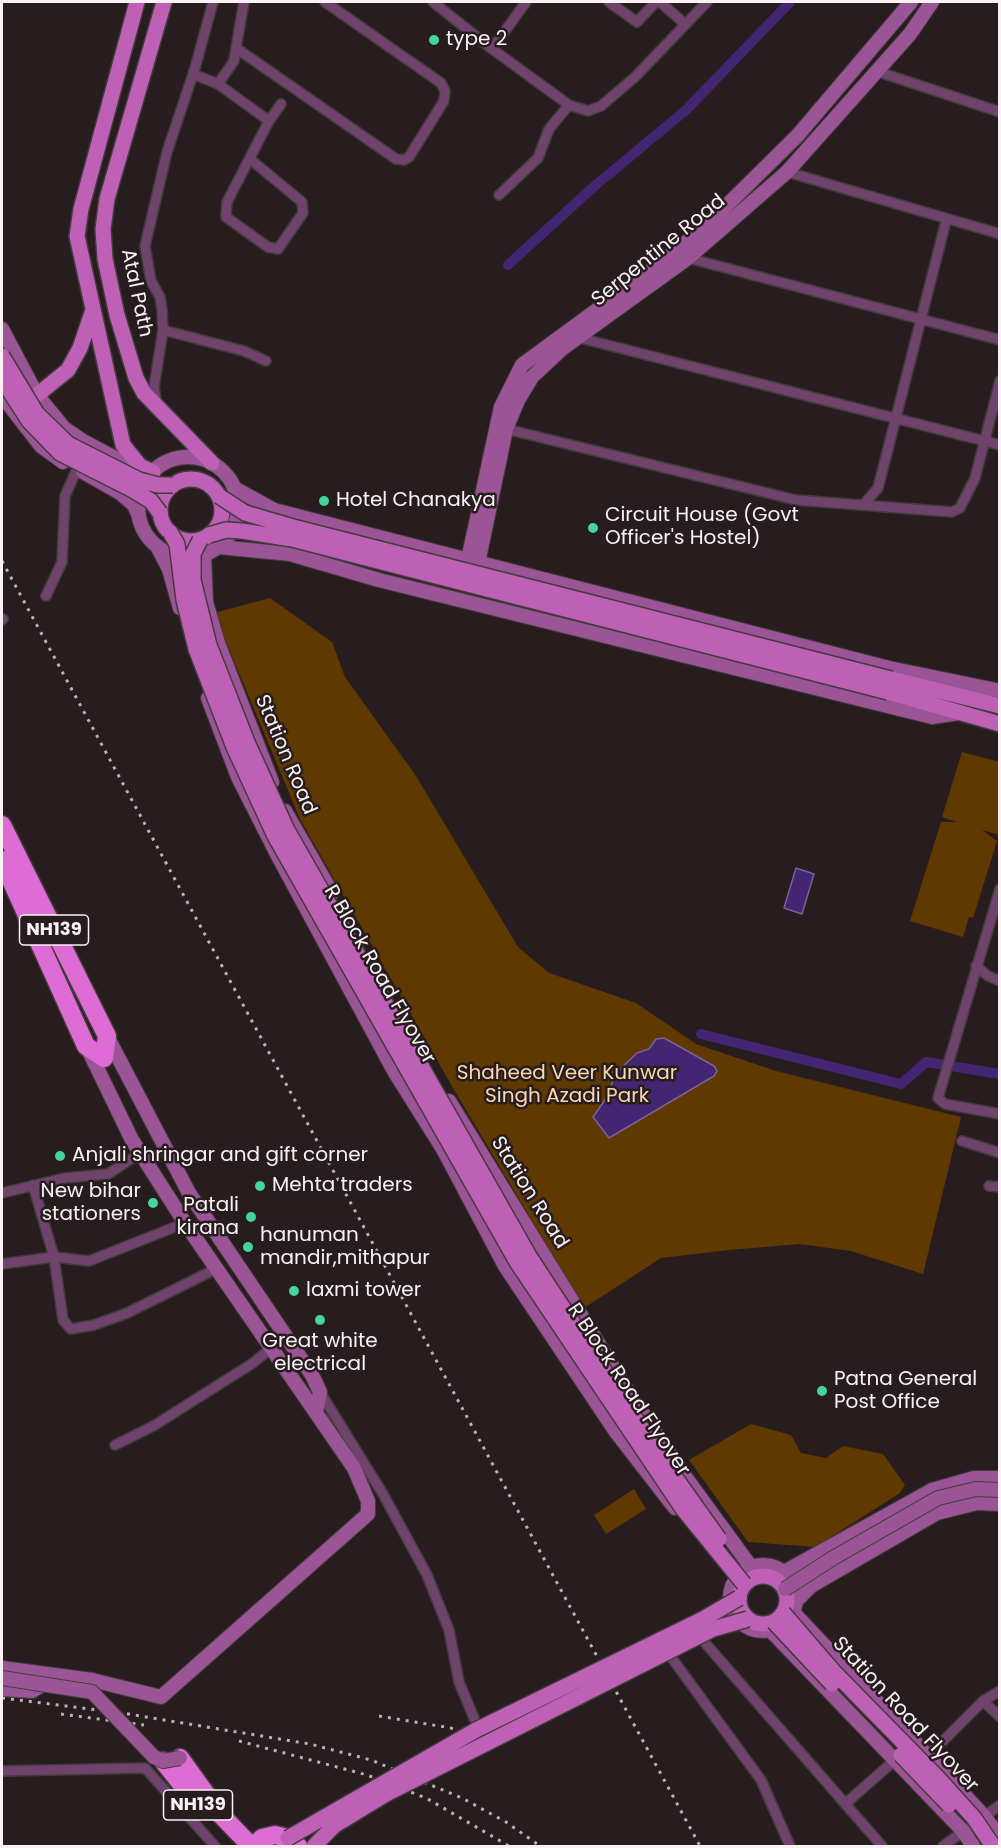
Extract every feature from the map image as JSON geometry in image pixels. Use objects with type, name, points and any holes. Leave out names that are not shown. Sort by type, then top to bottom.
[{"type":"highway","name":"NH139","points":[[2,825],[13,880],[87,1046]]},
{"type":"highway","name":"NH139","points":[[2,860],[84,990],[107,1036]]},
{"type":"highway","points":[[65,1000],[84,990]]},
{"type":"highway","points":[[87,1046],[104,1058],[107,1036]]},
{"type":"highway","name":"NH139","points":[[172,1760],[220,1815],[253,1846],[262,1839],[275,1835],[293,1842]]},
{"type":"highway","name":"NH139","points":[[172,1760],[212,1823],[236,1846]]},
{"type":"main road","points":[[137,2],[78,227],[81,262],[123,445],[140,466],[151,474]]},
{"type":"main road","name":"Atal Path","points":[[164,2],[107,199],[104,229],[105,259],[136,378],[144,393],[158,409],[212,463]]},
{"type":"main road","points":[[473,561],[505,395],[522,364],[592,320],[672,255],[760,175],[846,80],[911,2]]},
{"type":"main road","name":"Serpentine Road","points":[[473,561],[506,429],[518,400],[532,377],[551,357],[580,338],[592,320],[688,258],[787,172],[910,34],[932,2]]},
{"type":"main road","points":[[37,395],[68,369],[80,348],[92,313]]},
{"type":"main road","points":[[2,329],[5,355],[38,414],[68,444],[140,480],[158,485],[173,485],[193,479],[212,487],[219,496],[245,513],[890,686],[959,713],[999,724]]},
{"type":"main road","points":[[5,355],[64,428],[83,441],[151,474]]},
{"type":"main road","name":"R Block Road Flyover","points":[[2,379],[29,421],[60,453],[133,490],[151,501],[160,513],[177,544],[184,600],[196,649],[234,747],[275,836],[517,1262],[683,1509],[742,1587]]},
{"type":"main road","points":[[2,396],[41,446],[77,470],[120,493],[134,505],[142,528],[157,546],[169,569],[189,648],[238,777],[394,1071],[443,1149],[512,1276],[616,1432],[742,1587],[741,1622],[750,1628],[784,1616],[811,1586],[937,1513],[977,1503],[999,1504]]},
{"type":"main road","points":[[138,516],[138,501],[151,474],[164,463],[179,457],[196,457],[212,463],[225,473],[234,488],[238,504],[236,520],[230,535],[209,540],[189,541],[170,532]]},
{"type":"main road","points":[[160,513],[165,493],[173,485]]},
{"type":"main road","points":[[234,488],[274,510],[889,668],[999,692]]},
{"type":"main road","name":"R Block Road Flyover","points":[[219,496],[221,517],[209,540],[193,554],[194,580],[209,645],[247,742],[287,830],[535,1265],[662,1459],[742,1587]]},
{"type":"main road","points":[[157,546],[171,555],[188,558],[204,555],[209,540],[226,530],[292,539],[890,686],[999,705]]},
{"type":"main road","points":[[209,540],[290,554],[379,579],[484,603],[932,717],[959,713]]},
{"type":"main road","name":"Station Road","points":[[204,555],[206,602],[218,644],[279,801],[456,1113],[627,1390],[686,1478],[742,1587]]},
{"type":"main road","points":[[484,603],[492,566]]},
{"type":"main road","points":[[107,1036],[189,1193],[320,1392],[316,1412]]},
{"type":"main road","points":[[2,1668],[92,1680],[161,1697],[368,1514],[368,1501],[354,1468],[185,1223],[140,1153],[87,1046]]},
{"type":"main road","points":[[784,1572],[817,1556],[932,1490],[974,1478],[999,1478]]},
{"type":"main road","points":[[785,1589],[833,1558],[938,1498],[976,1489],[999,1490]]},
{"type":"main road","points":[[293,1842],[476,1730],[703,1619],[742,1587],[764,1564],[784,1572],[791,1580],[784,1616],[895,1760],[963,1831],[973,1846]]},
{"type":"main road","points":[[742,1587],[766,1575],[774,1578],[785,1589],[788,1601],[784,1616]]},
{"type":"main road","points":[[742,1587],[740,1608],[748,1619],[761,1624],[784,1616]]},
{"type":"main road","points":[[784,1616],[928,1756],[985,1816],[999,1838]]},
{"type":"main road","name":"Station Road Flyover","points":[[784,1616],[983,1846]]},
{"type":"main road","name":"Station Road Flyover","points":[[784,1616],[833,1671],[974,1818],[993,1846]]},
{"type":"main road","points":[[314,1846],[335,1825],[386,1794],[713,1629],[748,1619]]},
{"type":"main road","points":[[2,1689],[32,1691],[39,1687],[44,1674]]},
{"type":"main road","points":[[2,1678],[92,1692],[142,1747],[154,1757],[172,1760]]},
{"type":"street","points":[[158,409],[154,387],[163,330],[160,297],[151,281],[145,246],[167,152],[193,74],[213,2]]},
{"type":"street","points":[[218,84],[234,62],[244,2]]},
{"type":"street","points":[[236,48],[396,159],[404,160],[409,157],[444,101],[445,91],[441,83],[325,2]]},
{"type":"street","points":[[433,2],[492,49],[569,105],[588,111],[601,106],[635,77],[707,2]]},
{"type":"street","points":[[492,49],[526,2]]},
{"type":"street","points":[[609,2],[637,22],[658,2],[685,24]]},
{"type":"street","points":[[876,71],[999,112]]},
{"type":"street","points":[[193,74],[218,84],[269,121]]},
{"type":"street","points":[[250,159],[302,202],[303,213],[278,249],[268,247],[226,217],[227,202],[269,121],[281,104]]},
{"type":"street","points":[[499,195],[538,158],[549,129],[569,105]]},
{"type":"street","points":[[787,172],[946,221],[999,234]]},
{"type":"street","points":[[866,503],[878,488],[897,421],[946,221]]},
{"type":"street","points":[[688,258],[999,340]]},
{"type":"street","points":[[163,330],[244,351],[266,361]]},
{"type":"street","points":[[580,338],[897,421],[999,445]]},
{"type":"street","points":[[506,429],[796,500],[866,503],[942,513],[960,508],[969,495],[985,442],[999,381]]},
{"type":"street","points":[[45,596],[62,562],[65,496],[77,470]]},
{"type":"street","points":[[998,896],[938,1093],[940,1100],[999,1114]]},
{"type":"street","points":[[976,966],[988,976],[999,981]]},
{"type":"street","points":[[962,1141],[999,1153]]},
{"type":"street","points":[[2,1193],[33,1185],[108,1174],[140,1153]]},
{"type":"street","points":[[33,1185],[54,1257],[63,1320],[66,1325],[76,1329],[127,1313],[218,1268]]},
{"type":"street","points":[[989,1186],[999,1187]]},
{"type":"street","points":[[2,1264],[54,1257],[89,1261],[98,1259],[185,1223]]},
{"type":"street","points":[[115,1445],[156,1425],[253,1363],[271,1348]]},
{"type":"street","points":[[320,1392],[383,1494],[427,1575],[449,1630],[459,1682],[474,1718]]},
{"type":"street","points":[[651,1652],[663,1646],[742,1587]]},
{"type":"street","points":[[706,1644],[882,1846]]},
{"type":"street","points":[[663,1646],[761,1780],[790,1846]]},
{"type":"street","points":[[928,1756],[983,1701],[999,1691]]},
{"type":"street","points":[[983,1701],[999,1718]]},
{"type":"street","points":[[845,1804],[895,1760]]},
{"type":"street","points":[[2,1771],[145,1768],[215,1846]]},
{"type":"street","points":[[944,1846],[999,1805]]},
{"type":"green space","name":"Shaheed Veer Kunwar Singh Azadi Park","points":[[270,598],[332,642],[345,677],[416,776],[518,947],[549,973],[636,1003],[696,1044],[776,1071],[961,1117],[923,1274],[851,1251],[800,1244],[729,1250],[661,1258],[584,1308],[453,1088],[300,819],[214,613]]},
{"type":"green space","points":[[962,752],[1000,762],[999,835],[982,830],[997,841],[973,918],[969,917],[963,937],[910,921],[941,822],[957,822],[942,817]]},
{"type":"green space","points":[[751,1424],[791,1435],[801,1453],[826,1458],[843,1446],[883,1454],[905,1485],[900,1493],[815,1547],[748,1542],[689,1460]]},
{"type":"green space","points":[[634,1489],[646,1509],[606,1534],[594,1515]]},
{"type":"shaded area","points":[[796,868],[814,874],[802,914],[784,908]]},
{"type":"shaded area","points":[[664,1038],[714,1066],[717,1071],[714,1076],[609,1138],[593,1117],[607,1097],[616,1073],[637,1053],[649,1049],[656,1039]]},
{"type":"waterway","points":[[508,265],[590,190],[686,110],[790,2]]},
{"type":"waterway","points":[[701,1034],[901,1084],[926,1062],[1000,1074]]},
{"type":"railway","points":[[2,561],[700,1846]]},
{"type":"railway","points":[[2,1698],[122,1713],[310,1744],[371,1760],[462,1798],[506,1822],[540,1846]]},
{"type":"railway","points":[[61,1714],[144,1725]]},
{"type":"railway","points":[[379,1716],[451,1728],[466,1735]]},
{"type":"railway","points":[[239,1741],[367,1775],[426,1798],[509,1846]]},
{"type":"place","name":"type 2","points":[[434,40]]},
{"type":"place","name":"Hotel Chanakya","points":[[324,501]]},
{"type":"place","name":"Circuit House (Govt Officer's Hostel)","points":[[593,528]]},
{"type":"place","name":"Anjali shringar and gift corner","points":[[60,1156]]},
{"type":"place","name":"Mehta traders","points":[[260,1186]]},
{"type":"place","name":"New bihar stationers","points":[[153,1203]]},
{"type":"place","name":"Patali kirana","points":[[251,1217]]},
{"type":"place","name":"hanuman mandir,mithapur","points":[[248,1247]]},
{"type":"place","name":"laxmi tower","points":[[294,1291]]},
{"type":"place","name":"Great white electrical","points":[[320,1320]]},
{"type":"place","name":"Patna General Post Office","points":[[822,1391]]}]
